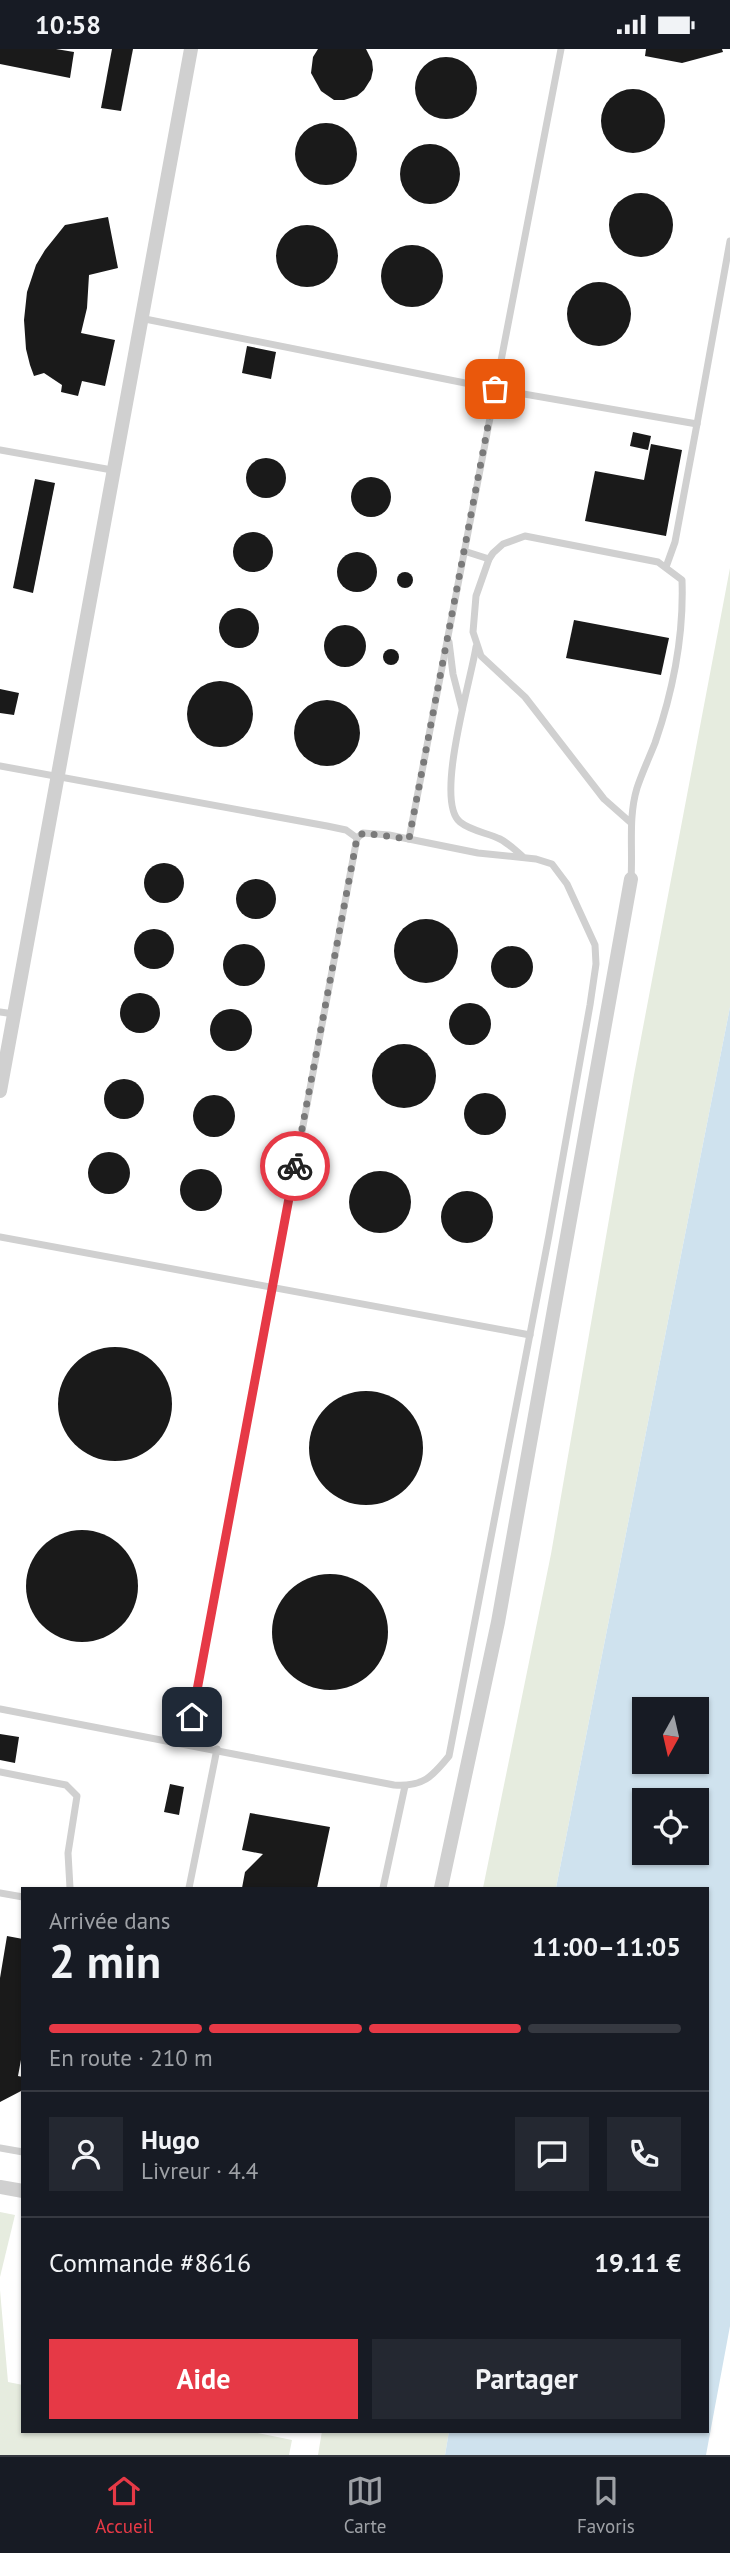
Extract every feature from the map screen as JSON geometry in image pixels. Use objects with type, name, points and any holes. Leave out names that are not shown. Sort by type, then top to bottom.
[{"type":"street","points":[[0,1091],[7,1013],[57,777],[191,49]]},
{"type":"street","points":[[441,1887],[498,1622],[631,879]]},
{"type":"street","points":[[0,2187],[21,2191]]},
{"type":"lane","points":[[409,839],[561,49]]},
{"type":"lane","points":[[666,567],[676,542],[730,241]]},
{"type":"lane","points":[[141,318],[495,389],[697,424]]},
{"type":"lane","points":[[0,450],[112,471]]},
{"type":"lane","points":[[630,822],[604,799],[525,697],[481,656],[473,632],[476,596],[489,559],[503,544],[525,536],[658,562],[682,580],[684,615],[671,685],[655,742],[637,789],[630,822],[633,850],[631,879]]},
{"type":"lane","points":[[464,551],[489,559]]},
{"type":"lane","points":[[448,634],[453,674],[463,713]]},
{"type":"lane","points":[[477,643],[456,741],[450,783],[452,809],[459,821],[502,840],[522,856]]},
{"type":"lane","points":[[0,766],[337,828],[346,830],[357,838]]},
{"type":"lane","points":[[0,1709],[405,1786],[414,1786],[434,1775],[449,1756],[530,1335],[596,964],[595,945],[560,873],[552,864],[522,856],[478,853],[409,839],[363,833],[357,838],[187,1744]]},
{"type":"lane","points":[[0,1237],[530,1335]]},
{"type":"lane","points":[[189,1887],[217,1749]]},
{"type":"lane","points":[[0,1772],[66,1784],[76,1796],[68,1853],[70,1887]]},
{"type":"lane","points":[[383,1887],[405,1786]]},
{"type":"lane","points":[[0,1893],[21,1897]]},
{"type":"lane","points":[[0,2148],[21,2152]]},
{"type":"shaded area","points":[[730,568],[730,1007],[556,1887],[483,1887],[551,1554],[634,1075]]},
{"type":"shaded area","points":[[0,2212],[15,2215],[0,2277]]},
{"type":"shaded area","points":[[0,2290],[8,2382],[21,2385],[21,2433],[258,2433],[292,2440],[289,2455],[0,2455]]},
{"type":"shaded area","points":[[322,2433],[449,2433],[445,2455],[318,2455]]},
{"type":"water","points":[[730,1007],[730,2326],[706,2455],[445,2455],[449,2433],[709,2433],[709,1887],[556,1887]]},
{"type":"building","points":[[0,49],[56,49],[74,52],[70,78],[0,64]]},
{"type":"building","points":[[112,49],[133,49],[121,111],[101,108]]},
{"type":"building","points":[[318,49],[366,49],[373,70],[364,90],[357,96],[344,100],[334,100],[321,91],[311,73],[313,57]]},
{"type":"building","points":[[646,49],[722,49],[723,52],[682,63],[645,56]]},
{"type":"building","points":[[446,57],[468,66],[477,88],[468,110],[446,119],[424,110],[415,88],[424,66]]},
{"type":"building","points":[[633,89],[645,91],[656,98],[663,109],[663,133],[656,144],[645,151],[633,153],[621,151],[610,144],[603,133],[601,121],[603,109],[610,98],[621,91]]},
{"type":"building","points":[[320,123],[332,123],[348,132],[355,142],[355,166],[348,176],[332,185],[320,185],[309,180],[300,171],[295,160],[295,148],[300,137],[309,128]]},
{"type":"building","points":[[424,144],[436,144],[455,157],[460,174],[458,186],[447,199],[436,204],[424,204],[405,191],[400,180],[400,168],[413,149]]},
{"type":"building","points":[[635,193],[647,193],[664,202],[671,213],[671,237],[664,248],[647,257],[635,257],[623,252],[614,243],[609,231],[609,219],[614,207],[623,198]]},
{"type":"building","points":[[108,217],[118,268],[89,275],[87,308],[81,333],[115,340],[105,386],[82,381],[78,396],[61,392],[62,385],[44,373],[34,376],[26,349],[24,320],[27,292],[36,265],[65,225]]},
{"type":"building","points":[[307,225],[319,227],[329,234],[336,244],[336,268],[329,278],[319,285],[307,287],[295,285],[285,278],[278,268],[276,256],[278,244],[285,234],[295,227]]},
{"type":"building","points":[[412,245],[434,254],[443,276],[434,298],[412,307],[390,298],[381,276],[390,254]]},
{"type":"building","points":[[599,282],[622,291],[631,314],[622,337],[599,346],[576,337],[567,314],[576,291]]},
{"type":"building","points":[[247,346],[276,352],[271,379],[242,373]]},
{"type":"building","points":[[633,432],[651,436],[648,450],[630,446]]},
{"type":"building","points":[[651,444],[682,450],[666,536],[585,521],[595,471],[644,480]]},
{"type":"building","points":[[266,458],[274,459],[280,464],[285,470],[285,486],[280,492],[274,497],[266,498],[258,497],[252,492],[247,486],[246,478],[247,470],[252,464],[258,459]]},
{"type":"building","points":[[371,477],[385,483],[391,497],[385,511],[371,517],[357,511],[351,497],[357,483]]},
{"type":"building","points":[[35,479],[55,483],[33,593],[13,588]]},
{"type":"building","points":[[253,532],[261,533],[267,538],[272,544],[272,560],[267,566],[261,571],[253,572],[245,571],[239,566],[234,560],[233,552],[234,544],[239,538],[245,533]]},
{"type":"building","points":[[357,552],[365,553],[371,558],[376,564],[376,580],[371,586],[365,591],[357,592],[349,591],[343,586],[338,580],[337,572],[338,564],[343,558],[349,553]]},
{"type":"building","points":[[405,572],[411,574],[411,586],[405,588],[399,586],[397,580],[399,574]]},
{"type":"building","points":[[239,608],[247,609],[253,614],[258,620],[258,636],[253,642],[247,647],[239,648],[231,647],[225,642],[220,636],[219,628],[220,620],[225,614],[231,609]]},
{"type":"building","points":[[574,620],[669,638],[661,675],[566,658]]},
{"type":"building","points":[[345,625],[360,631],[366,646],[360,661],[345,667],[330,661],[324,646],[330,631]]},
{"type":"building","points":[[391,649],[399,657],[391,665],[383,657]]},
{"type":"building","points":[[220,681],[243,691],[253,714],[243,737],[220,747],[197,737],[187,714],[197,691]]},
{"type":"building","points":[[0,689],[19,693],[14,715],[0,713]]},
{"type":"building","points":[[327,700],[340,703],[350,710],[357,720],[360,733],[357,746],[350,756],[340,763],[327,766],[314,763],[304,756],[297,746],[294,733],[297,720],[304,710],[314,703]]},
{"type":"building","points":[[164,863],[172,864],[178,869],[183,875],[183,891],[178,897],[172,902],[164,903],[156,902],[150,897],[145,891],[144,883],[145,875],[150,869],[156,864]]},
{"type":"building","points":[[256,879],[264,880],[270,885],[275,891],[275,907],[270,913],[264,918],[256,919],[248,918],[242,913],[237,907],[236,899],[237,891],[242,885],[248,880]]},
{"type":"building","points":[[426,919],[444,925],[452,933],[458,951],[452,969],[444,977],[426,983],[408,977],[400,969],[394,951],[400,933],[408,925]]},
{"type":"building","points":[[154,929],[162,930],[168,935],[173,941],[173,957],[168,963],[162,968],[154,969],[146,968],[140,963],[135,957],[134,949],[135,941],[140,935],[146,930]]},
{"type":"building","points":[[244,944],[258,951],[265,965],[258,979],[244,986],[230,979],[223,965],[230,951]]},
{"type":"building","points":[[512,946],[527,952],[533,967],[527,982],[512,988],[497,982],[491,967],[497,952]]},
{"type":"building","points":[[140,993],[148,994],[154,999],[159,1005],[159,1021],[154,1027],[148,1032],[140,1033],[132,1032],[126,1027],[121,1021],[120,1013],[121,1005],[126,999],[132,994]]},
{"type":"building","points":[[470,1003],[485,1009],[491,1024],[485,1039],[470,1045],[455,1039],[449,1024],[455,1009]]},
{"type":"building","points":[[231,1009],[246,1015],[252,1030],[246,1045],[231,1051],[216,1045],[210,1030],[216,1015]]},
{"type":"building","points":[[404,1044],[422,1050],[430,1058],[436,1076],[430,1094],[422,1102],[404,1108],[386,1102],[378,1094],[372,1076],[378,1058],[386,1050]]},
{"type":"building","points":[[124,1079],[132,1080],[138,1085],[143,1091],[143,1107],[138,1113],[132,1118],[124,1119],[116,1118],[110,1113],[105,1107],[104,1099],[105,1091],[110,1085],[116,1080]]},
{"type":"building","points":[[485,1093],[500,1099],[506,1114],[500,1129],[485,1135],[470,1129],[464,1114],[470,1099]]},
{"type":"building","points":[[214,1095],[229,1101],[235,1116],[229,1131],[214,1137],[199,1131],[193,1116],[199,1101]]},
{"type":"building","points":[[109,1152],[124,1158],[130,1173],[124,1188],[109,1194],[94,1188],[88,1173],[94,1158]]},
{"type":"building","points":[[201,1169],[216,1175],[222,1190],[216,1205],[201,1211],[186,1205],[180,1190],[186,1175]]},
{"type":"building","points":[[374,1171],[386,1171],[402,1180],[409,1190],[409,1214],[402,1224],[386,1233],[374,1233],[363,1228],[354,1219],[349,1208],[349,1196],[354,1185],[363,1176]]},
{"type":"building","points":[[467,1191],[477,1193],[485,1199],[491,1207],[491,1227],[485,1235],[477,1241],[467,1243],[457,1241],[449,1235],[443,1227],[441,1217],[443,1207],[449,1199],[457,1193]]},
{"type":"building","points":[[115,1347],[137,1352],[155,1364],[167,1382],[172,1404],[167,1426],[155,1444],[137,1456],[115,1461],[93,1456],[75,1444],[63,1426],[58,1404],[63,1382],[75,1364],[93,1352]]},
{"type":"building","points":[[366,1391],[388,1395],[398,1400],[414,1416],[419,1426],[423,1448],[419,1470],[414,1480],[398,1496],[388,1501],[366,1505],[344,1501],[334,1496],[318,1480],[313,1470],[309,1448],[313,1426],[318,1416],[334,1400],[344,1395]]},
{"type":"building","points":[[82,1530],[103,1534],[122,1546],[134,1565],[138,1586],[134,1607],[122,1626],[103,1638],[82,1642],[61,1638],[42,1626],[30,1607],[26,1586],[30,1565],[42,1546],[61,1534]]},
{"type":"building","points":[[330,1574],[352,1579],[371,1591],[383,1610],[388,1632],[383,1654],[371,1673],[352,1685],[330,1690],[308,1685],[289,1673],[277,1654],[272,1632],[277,1610],[289,1591],[308,1579]]},
{"type":"building","points":[[0,1734],[19,1737],[15,1763],[0,1760]]},
{"type":"building","points":[[170,1784],[184,1787],[179,1815],[164,1812]]},
{"type":"building","points":[[250,1813],[330,1827],[317,1887],[242,1887],[245,1872],[263,1854],[242,1850]]},
{"type":"building","points":[[7,1936],[21,1939],[21,2060],[18,2076],[21,2077],[21,2091],[0,2102],[0,1978]]},
{"type":"way so far","points":[[295,1166],[357,838],[363,833],[409,839],[495,389]]},
{"type":"route","points":[[192,1717],[295,1166]]}]
